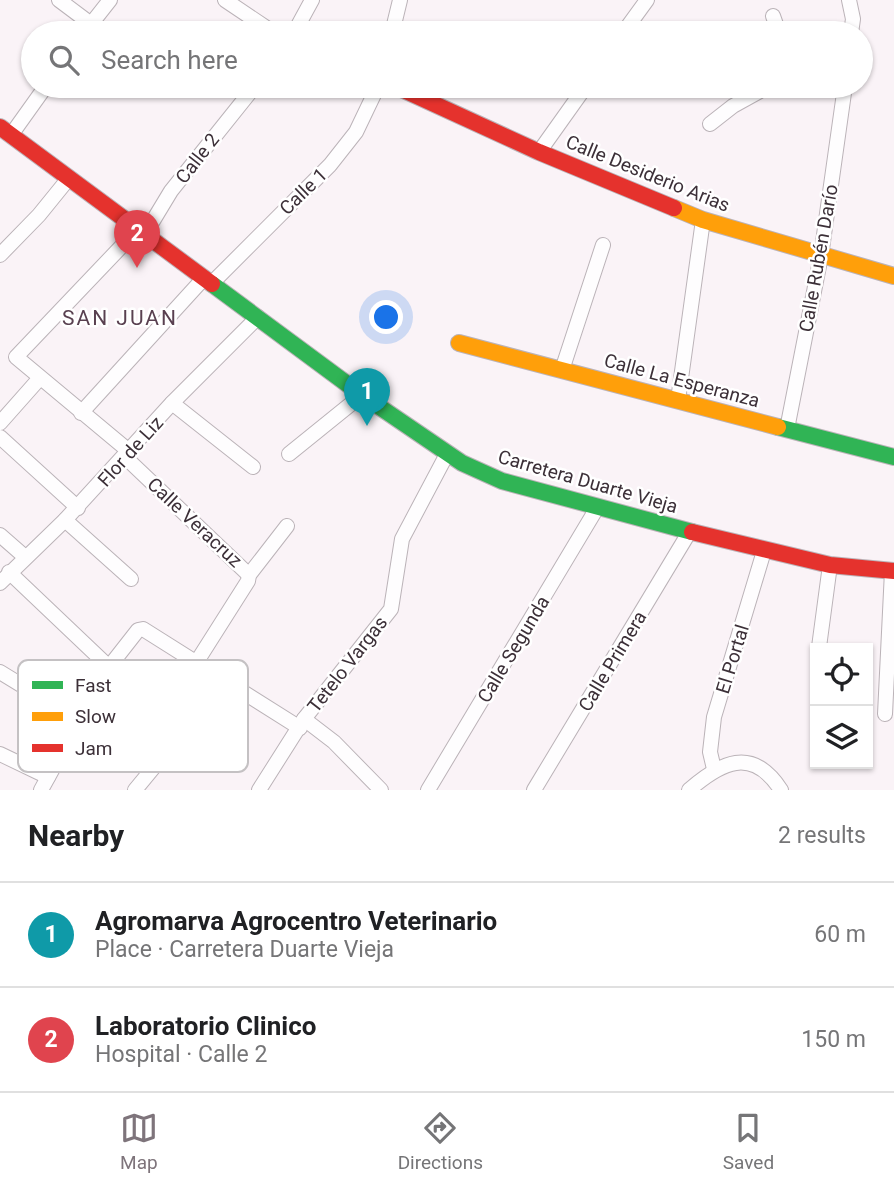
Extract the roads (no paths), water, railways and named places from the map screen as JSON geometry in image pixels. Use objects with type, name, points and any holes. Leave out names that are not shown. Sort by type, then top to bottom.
[{"type":"main road","name":"Calle Desiderio Arias","points":[[421,98],[539,152],[703,219],[894,276]]},
{"type":"main road","name":"Carretera Duarte Vieja","points":[[6,131],[362,396],[447,454],[502,481],[597,508],[764,551],[830,565],[893,571]]},
{"type":"main road","name":"Calle La Esperanza","points":[[459,343],[894,457]]},
{"type":"street","points":[[59,0],[79,21]]},
{"type":"street","points":[[93,21],[110,0]]},
{"type":"street","points":[[225,0],[256,21]]},
{"type":"street","points":[[301,21],[312,0]]},
{"type":"street","points":[[395,21],[400,0]]},
{"type":"street","points":[[849,0],[853,21]]},
{"type":"street","points":[[632,21],[646,1]]},
{"type":"street","points":[[773,16],[775,21]]},
{"type":"street","points":[[6,131],[35,98]]},
{"type":"street","name":"Calle 2","points":[[16,358],[141,232],[245,98]]},
{"type":"street","name":"Calle 1","points":[[80,413],[208,281],[330,165],[356,132],[372,98]]},
{"type":"street","points":[[539,152],[577,98]]},
{"type":"street","points":[[710,124],[747,98]]},
{"type":"street","name":"Calle Rubén Darío","points":[[787,429],[821,256],[843,98]]},
{"type":"street","points":[[0,255],[39,215],[69,178]]},
{"type":"street","points":[[678,400],[703,219]]},
{"type":"street","points":[[562,370],[603,245]]},
{"type":"street","name":"Flor de Liz","points":[[5,577],[24,556],[78,508],[172,404],[258,317]]},
{"type":"street","name":"Calle Veracruz","points":[[16,358],[127,455],[249,575],[248,582],[198,660]]},
{"type":"street","points":[[0,422],[39,379]]},
{"type":"street","points":[[289,454],[362,396]]},
{"type":"street","points":[[172,404],[253,467]]},
{"type":"street","points":[[0,437],[78,508]]},
{"type":"street","name":"Tetelo Vargas","points":[[259,790],[302,723],[391,608],[402,539],[447,454]]},
{"type":"street","name":"Calle Segunda","points":[[428,790],[597,508]]},
{"type":"street","points":[[65,520],[131,579]]},
{"type":"street","points":[[249,575],[287,526]]},
{"type":"street","name":"Calle Primera","points":[[534,790],[690,531]]},
{"type":"street","points":[[0,535],[24,556]]},
{"type":"street","name":"El Portal","points":[[713,769],[710,752],[713,717],[764,551]]},
{"type":"street","points":[[820,643],[830,565]]},
{"type":"street","points":[[884,715],[893,571]]},
{"type":"street","points":[[5,577],[101,660]]},
{"type":"street","points":[[114,660],[138,630],[143,629],[191,660]]},
{"type":"street","points":[[0,672],[18,683]]},
{"type":"street","points":[[248,694],[334,742],[372,788]]},
{"type":"street","points":[[0,754],[18,766]]},
{"type":"street","points":[[689,790],[713,769],[729,762],[748,765],[764,772],[781,790]]},
{"type":"street","points":[[26,772],[44,784]]},
{"type":"street","points":[[135,790],[150,772]]},
{"type":"place","name":"Laboratorio Clinico","points":[[137,268]]},
{"type":"place","name":"Agromarva Agrocentro Veterinario","points":[[367,426]]},
{"type":"district","name":"SAN JUAN","points":[[120,318]]}]
